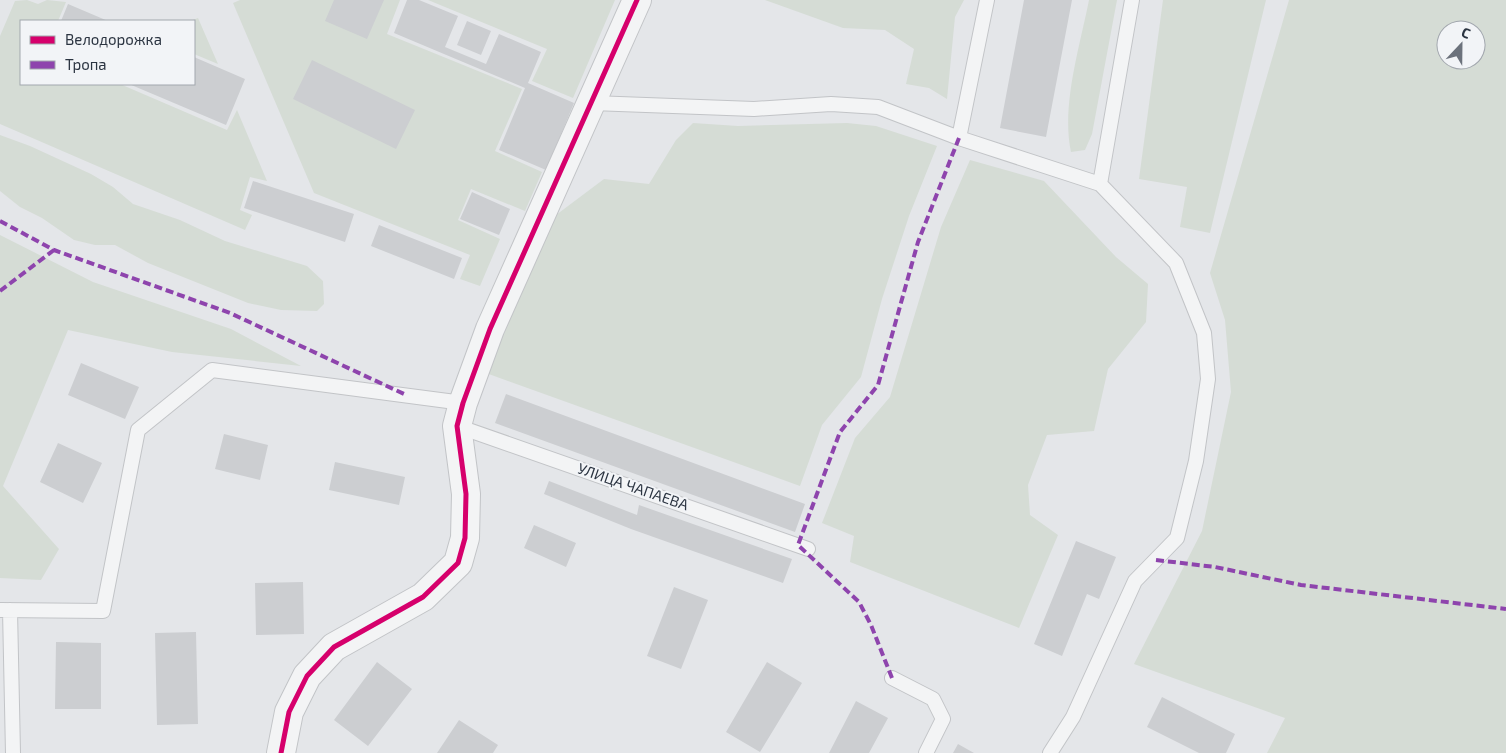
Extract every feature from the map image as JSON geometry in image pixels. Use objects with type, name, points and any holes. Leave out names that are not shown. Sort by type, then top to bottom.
[{"type":"street","points":[[281,753],[289,712],[307,676],[334,647],[424,597],[458,563],[465,538],[466,494],[460,414],[490,329],[637,0]]},
{"type":"lane","points":[[959,138],[987,0]]},
{"type":"lane","points":[[1100,184],[1132,0]]},
{"type":"lane","points":[[592,103],[754,108],[831,104],[878,108],[959,138],[1100,184],[1176,263],[1204,333],[1208,379],[1196,462],[1177,538],[1135,581],[1072,717],[1050,753]]},
{"type":"lane","name":"УЛИЦА ЧАПАЕВА","points":[[5,610],[103,611],[138,430],[212,370],[460,414],[808,549]]},
{"type":"lane","points":[[5,610],[13,753]]},
{"type":"lane","points":[[892,678],[933,700],[943,719],[926,753]]},
{"type":"shaded area","points":[[27,0],[38,4],[47,0],[66,2],[58,20],[20,20],[20,85],[122,85],[227,130],[237,110],[267,181],[250,177],[240,210],[252,215],[245,230],[0,124],[0,36],[15,1]]},
{"type":"shaded area","points":[[240,0],[400,0],[387,34],[522,89],[495,151],[542,172],[525,211],[471,189],[458,220],[500,239],[480,286],[460,279],[470,255],[314,193],[233,3]]},
{"type":"shaded area","points":[[428,0],[615,0],[573,98],[532,81],[547,49]]},
{"type":"shaded area","points":[[765,0],[964,0],[955,17],[947,99],[929,88],[906,84],[914,49],[885,30],[843,28]]},
{"type":"shaded area","points":[[1089,0],[1117,0],[1092,134],[1085,150],[1071,152],[1068,115],[1070,96]]},
{"type":"shaded area","points":[[1163,0],[1266,0],[1210,233],[1180,227],[1187,187],[1139,179]]},
{"type":"shaded area","points":[[1289,0],[1506,0],[1506,753],[1267,753],[1285,718],[1134,664],[1202,531],[1231,392],[1225,320],[1210,273]]},
{"type":"shaded area","points":[[198,18],[218,64],[195,54],[195,20],[193,20]]},
{"type":"shaded area","points":[[693,123],[738,126],[847,123],[876,126],[937,146],[909,216],[882,299],[861,377],[822,425],[800,486],[486,373],[552,218],[604,179],[649,184],[676,140]]},
{"type":"shaded area","points":[[0,135],[30,146],[91,174],[113,187],[133,204],[180,220],[225,241],[307,266],[323,281],[324,304],[317,311],[281,310],[248,303],[148,263],[115,245],[95,245],[74,240],[42,218],[20,207],[0,191]]},
{"type":"shaded area","points":[[970,160],[1044,181],[1116,257],[1148,284],[1146,322],[1108,369],[1094,431],[1047,435],[1028,485],[1030,515],[1058,535],[1019,628],[850,562],[854,536],[822,523],[855,438],[890,397],[941,227]]},
{"type":"shaded area","points":[[0,235],[93,282],[231,329],[301,366],[172,352],[68,330],[3,486],[59,549],[41,580],[0,578]]},
{"type":"building","points":[[334,0],[384,0],[367,39],[325,21]]},
{"type":"building","points":[[407,0],[419,0],[458,16],[445,47],[486,64],[499,34],[541,52],[528,83],[574,103],[546,170],[499,150],[525,88],[394,33]]},
{"type":"building","points":[[1024,0],[1072,0],[1046,137],[1000,128]]},
{"type":"building","points":[[68,4],[106,20],[61,20]]},
{"type":"building","points":[[467,21],[491,31],[481,55],[457,45]]},
{"type":"building","points":[[195,57],[245,79],[226,125],[131,85],[195,85]]},
{"type":"building","points":[[312,60],[415,110],[396,149],[293,99]]},
{"type":"building","points":[[253,181],[354,214],[345,242],[244,208]]},
{"type":"building","points":[[472,192],[510,209],[499,235],[460,219]]},
{"type":"building","points":[[379,225],[462,258],[454,279],[371,246]]},
{"type":"building","points":[[81,363],[139,387],[125,419],[68,395]]},
{"type":"building","points":[[506,394],[805,504],[795,532],[495,423]]},
{"type":"building","points":[[224,434],[268,445],[260,480],[215,469]]},
{"type":"building","points":[[58,443],[102,463],[83,503],[40,482]]},
{"type":"building","points":[[335,462],[405,477],[399,505],[329,490]]},
{"type":"building","points":[[549,481],[637,515],[639,505],[792,559],[783,583],[631,529],[544,494]]},
{"type":"building","points":[[534,525],[576,543],[566,567],[524,548]]},
{"type":"building","points":[[1076,541],[1116,557],[1099,599],[1087,594],[1062,656],[1034,644]]},
{"type":"building","points":[[303,582],[304,634],[256,635],[255,583]]},
{"type":"building","points":[[674,587],[708,600],[681,669],[647,656]]},
{"type":"building","points":[[196,632],[198,724],[157,725],[155,633]]},
{"type":"building","points":[[56,642],[101,643],[101,709],[55,709]]},
{"type":"building","points":[[377,662],[412,689],[368,746],[334,720]]},
{"type":"building","points":[[767,662],[802,683],[760,752],[726,732]]},
{"type":"building","points":[[1162,697],[1235,734],[1226,753],[1199,753],[1147,727]]},
{"type":"building","points":[[856,701],[888,718],[869,753],[829,753]]},
{"type":"building","points":[[459,720],[498,745],[493,753],[437,753]]},
{"type":"building","points":[[958,744],[974,753],[953,753]]},
{"type":"marked path","points":[[892,678],[871,625],[859,602],[798,545],[840,432],[878,385],[918,242],[959,138]]},
{"type":"marked path","points":[[0,221],[54,250],[230,313],[404,394]]},
{"type":"marked path","points":[[0,291],[54,250]]},
{"type":"marked path","points":[[1156,560],[1215,567],[1301,585],[1506,609]]},
{"type":"cycle path","points":[[281,753],[289,712],[307,676],[334,647],[423,597],[458,563],[465,538],[466,494],[457,426],[463,403],[490,329],[637,0]]}]
